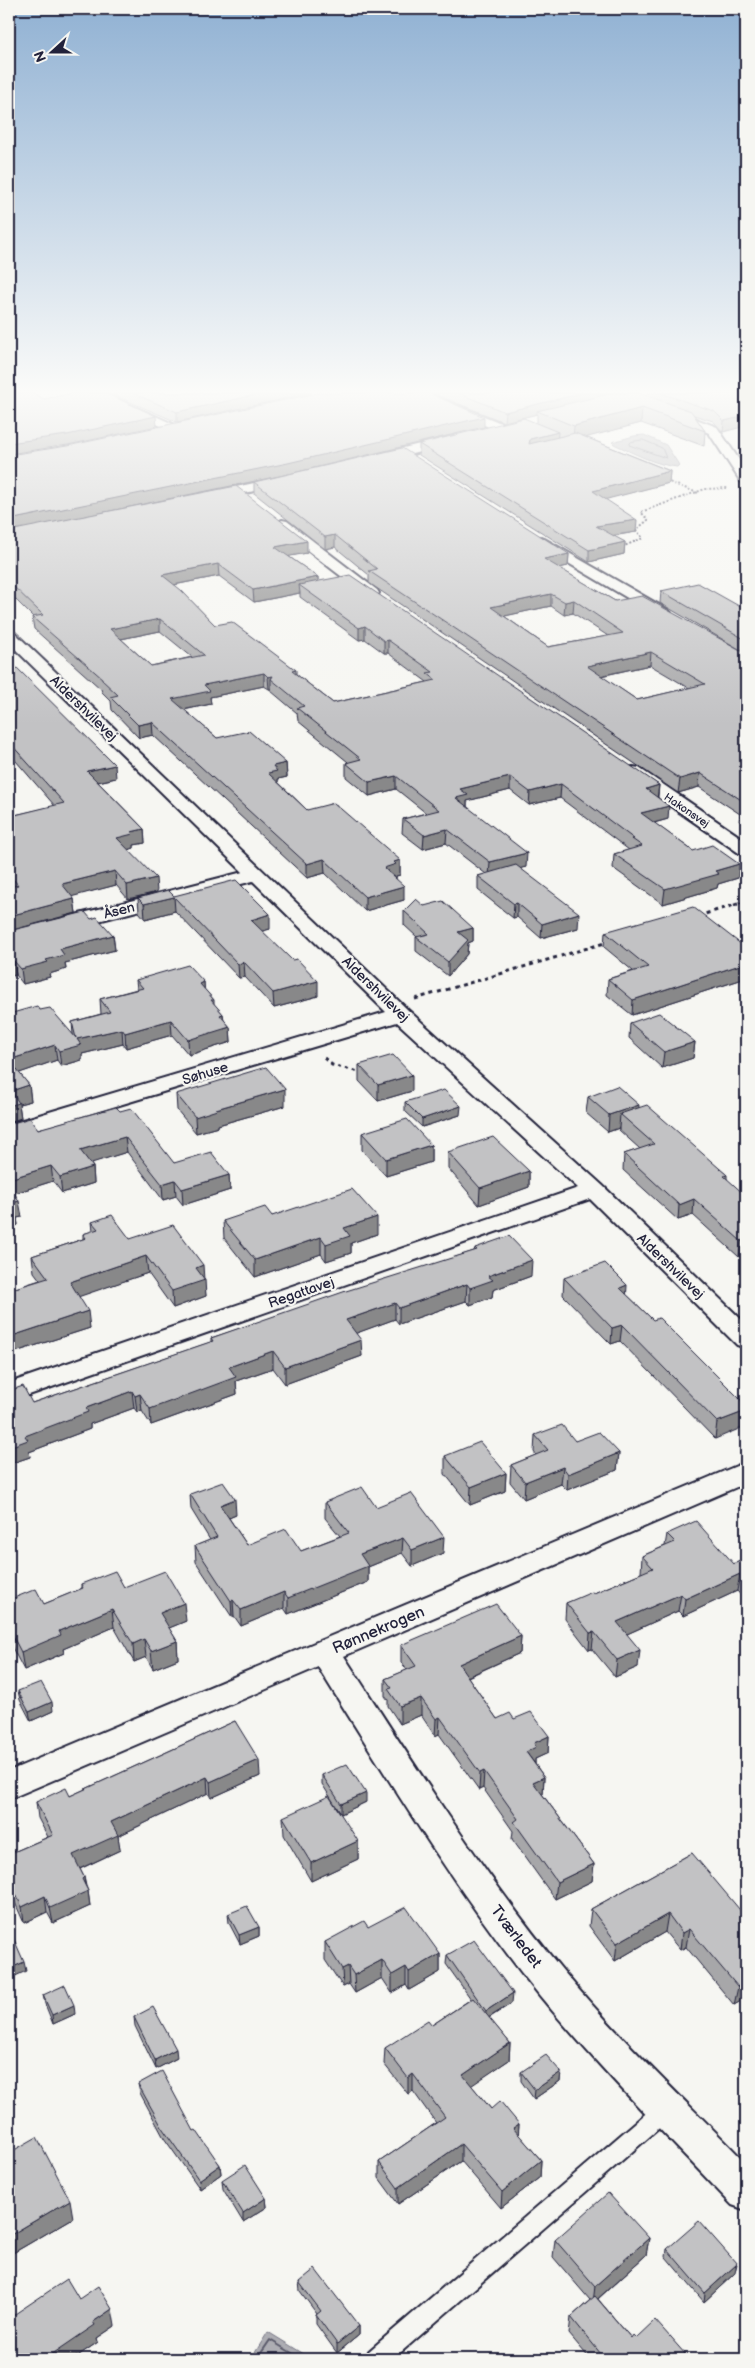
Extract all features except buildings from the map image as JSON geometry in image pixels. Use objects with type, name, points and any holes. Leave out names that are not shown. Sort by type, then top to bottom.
[{"type":"street","points":[[255,504],[334,566],[382,600]]},
{"type":"street","points":[[532,536],[672,618]]},
{"type":"street","name":"Aldershvilevej","points":[[9,635],[17,652],[258,874],[397,1010],[594,1190],[746,1339]]},
{"type":"street","name":"Hakonsvej","points":[[623,766],[746,849]]},
{"type":"street","name":"Åsen","points":[[9,938],[258,874]]},
{"type":"street","name":"Søhuse","points":[[9,1131],[397,1010]]},
{"type":"street","name":"Regattavej","points":[[9,1394],[594,1190]]},
{"type":"street","name":"Rønnekrogen","points":[[9,1785],[746,1472]]},
{"type":"street","name":"Tværledet","points":[[325,1652],[436,1827],[528,1954],[602,2040],[746,2191]]},
{"type":"lane","points":[[377,2359],[667,2108]]},
{"type":"path","points":[[618,548],[638,542],[643,538],[636,530],[648,520],[641,512],[666,504]]},
{"type":"path","points":[[689,918],[746,901]]},
{"type":"path","points":[[397,1010],[612,941]]},
{"type":"path","points":[[317,1060],[325,1058],[332,1064],[369,1075]]},
{"type":"water","points":[[268,2332],[312,2359],[251,2359]]}]
